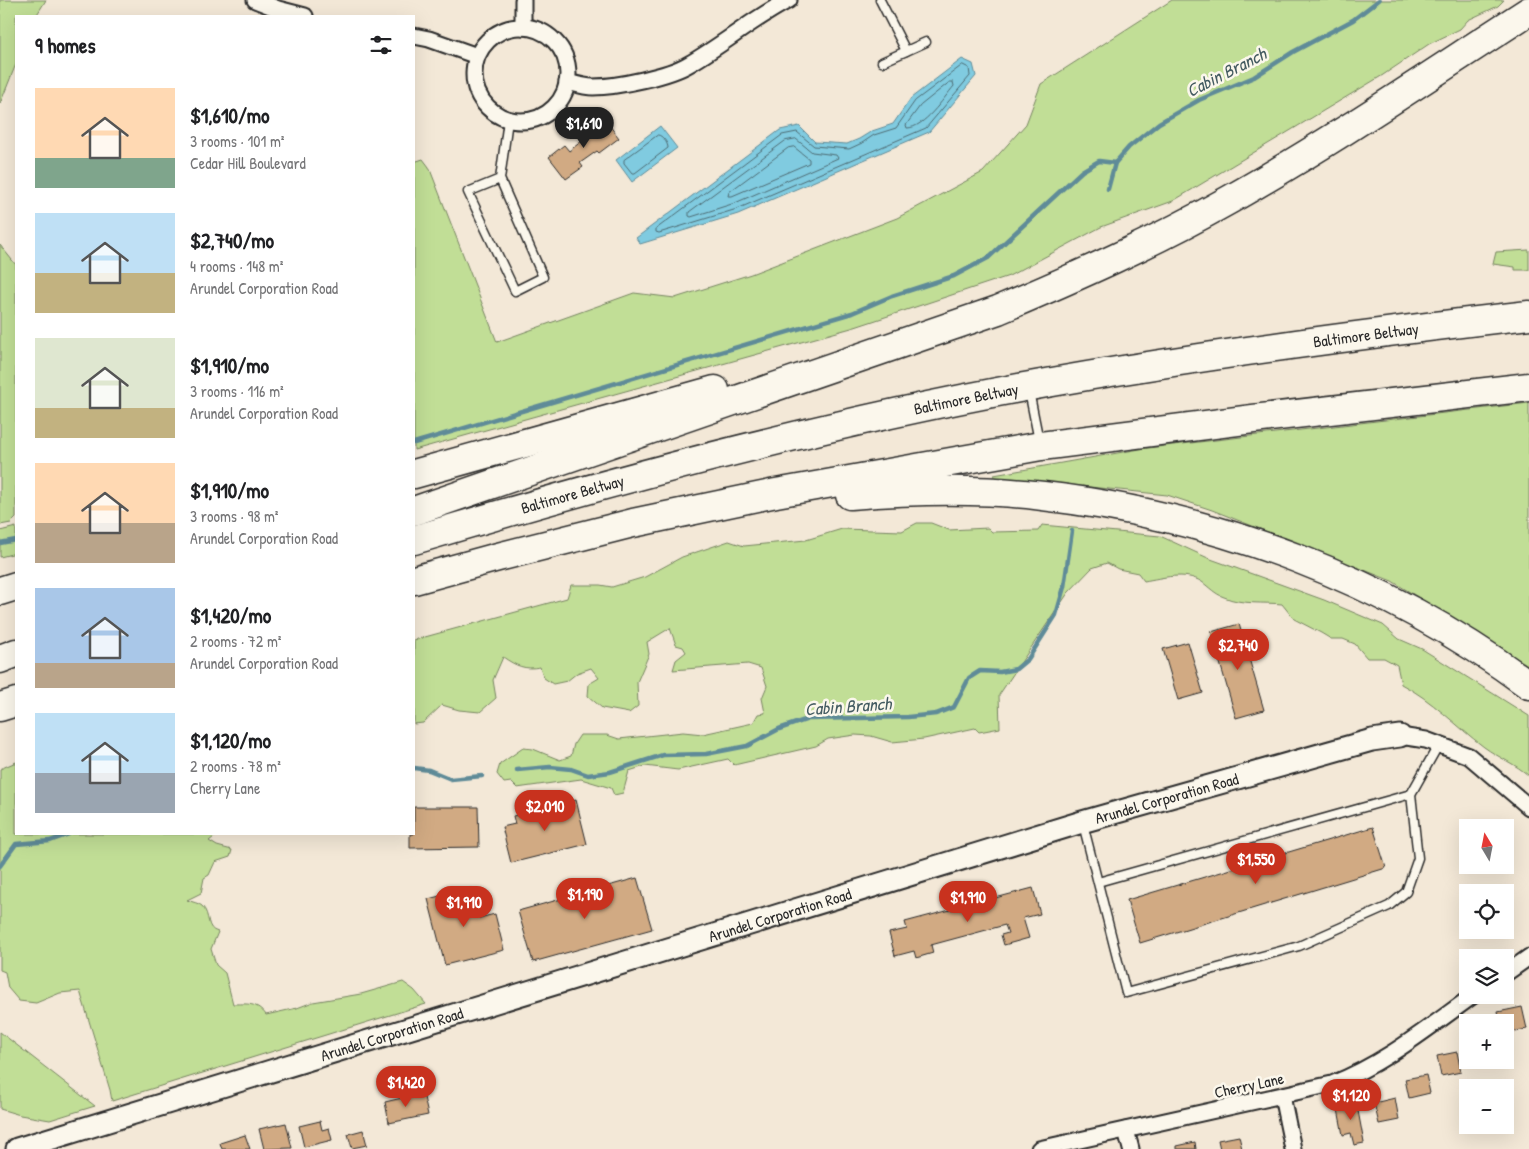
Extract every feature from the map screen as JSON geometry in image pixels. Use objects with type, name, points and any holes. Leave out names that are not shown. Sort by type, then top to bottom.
[{"type":"highway","points":[[415,511],[998,310],[1134,250],[1229,200],[1331,140],[1529,11]]},
{"type":"highway","points":[[415,474],[998,310]]},
{"type":"highway","name":"Baltimore Beltway","points":[[415,540],[621,480],[765,443],[1028,386],[1245,351],[1529,315]]},
{"type":"highway","points":[[415,580],[633,523],[776,493],[1041,446],[1529,387]]},
{"type":"highway","points":[[633,523],[831,497],[882,493],[991,492],[1042,496],[1110,506],[1182,520],[1249,540],[1314,564],[1378,594],[1440,627],[1508,669],[1529,685]]},
{"type":"highway","points":[[0,590],[15,586]]},
{"type":"highway","points":[[0,660],[15,653]]},
{"type":"highway","points":[[0,667],[15,662]]},
{"type":"highway","points":[[0,707],[15,702]]},
{"type":"street","points":[[255,0],[301,15]]},
{"type":"street","points":[[523,0],[523,27]]},
{"type":"street","points":[[567,82],[593,87],[653,78],[688,65],[768,11],[789,0]]},
{"type":"street","points":[[523,27],[532,28],[546,34],[558,44],[565,57],[568,71],[567,82],[560,100],[550,111],[538,118],[523,121],[508,120],[494,114],[484,104],[476,91],[473,76],[477,56],[481,48],[491,38],[503,30],[523,27]]},
{"type":"street","points":[[415,36],[430,39],[477,56]]},
{"type":"street","name":"Arundel Corporation Road","points":[[17,1149],[1082,822],[1372,740],[1400,736],[1439,744],[1469,756],[1529,807]]},
{"type":"street","points":[[1514,968],[1529,957]]},
{"type":"street","name":"Cherry Lane","points":[[1039,1149],[1332,1084],[1356,1075],[1461,1004]]},
{"type":"street","points":[[1282,1096],[1293,1149]]},
{"type":"street","points":[[1126,1130],[1131,1149]]},
{"type":"lane","points":[[880,0],[906,51]]},
{"type":"lane","points":[[882,62],[926,42]]},
{"type":"lane","points":[[500,179],[468,192],[515,291],[543,277],[500,179],[508,120]]},
{"type":"lane","points":[[1028,386],[1041,446]]},
{"type":"lane","points":[[1082,822],[1126,993],[1299,946],[1389,906],[1406,892],[1418,858],[1411,794],[1439,744]]},
{"type":"lane","points":[[1098,882],[1411,794]]},
{"type":"green space","points":[[0,0],[46,0],[37,15],[15,15],[15,66],[0,104]]},
{"type":"green space","points":[[1172,0],[1504,0],[1498,6],[1468,20],[1460,29],[1429,44],[1383,75],[1173,201],[1101,227],[1009,276],[855,327],[415,450],[415,162],[423,159],[429,167],[497,342],[634,293],[675,298],[751,274],[897,218],[983,172],[1026,124],[1041,84]]},
{"type":"green space","points":[[0,245],[15,264],[15,519],[11,523],[0,525]]},
{"type":"green space","points":[[1529,250],[1529,270],[1515,270],[1515,267],[1493,264],[1496,252]]},
{"type":"green space","points":[[1529,403],[1529,666],[1392,581],[1212,510],[1167,495],[994,477],[994,475],[1140,449]]},
{"type":"green space","points":[[917,523],[931,523],[949,530],[988,528],[992,532],[1038,531],[1042,525],[1160,536],[1208,558],[1324,600],[1383,625],[1399,639],[1422,649],[1529,716],[1529,776],[1484,747],[1434,705],[1401,684],[1397,665],[1384,658],[1367,658],[1355,644],[1343,639],[1331,639],[1294,619],[1282,604],[1231,600],[1218,594],[1202,582],[1188,577],[1173,576],[1144,581],[1138,573],[1118,569],[1107,563],[1092,568],[1068,593],[999,695],[1000,728],[979,732],[975,728],[924,739],[892,742],[871,736],[855,735],[828,739],[816,746],[734,765],[728,759],[678,770],[645,766],[629,771],[623,793],[614,795],[611,788],[581,779],[517,788],[511,782],[504,783],[497,774],[500,764],[523,748],[533,749],[560,760],[571,756],[574,744],[580,735],[607,735],[619,739],[683,732],[703,734],[753,723],[758,714],[765,713],[762,698],[767,686],[761,668],[748,664],[673,670],[676,660],[686,652],[683,647],[676,645],[670,628],[647,642],[649,654],[637,682],[638,706],[629,713],[602,708],[588,696],[589,684],[599,678],[591,668],[577,673],[567,681],[553,684],[544,678],[540,667],[530,668],[521,666],[503,657],[493,680],[496,698],[480,712],[459,710],[442,705],[423,723],[415,724],[415,640],[567,598],[571,585],[612,587],[645,577],[682,557],[729,541],[744,546],[806,540],[842,529],[902,531]]},
{"type":"green space","points":[[15,527],[15,553],[0,557],[0,531]]},
{"type":"green space","points":[[15,762],[15,835],[217,835],[209,841],[217,846],[232,850],[230,857],[215,862],[209,875],[204,878],[201,893],[187,900],[202,906],[211,928],[218,932],[211,949],[216,965],[225,973],[233,1004],[255,1006],[266,1015],[297,1008],[313,1002],[361,994],[403,982],[414,990],[426,1004],[112,1101],[80,991],[60,993],[36,1003],[19,1001],[8,988],[5,972],[0,970],[0,769]]},
{"type":"green space","points":[[0,1032],[95,1106],[50,1120],[20,1115],[0,1109]]},
{"type":"water","points":[[962,59],[973,64],[976,76],[929,132],[738,214],[640,244],[636,238],[780,130],[799,126],[815,142],[847,144],[872,131],[893,124],[911,98]]},
{"type":"water","points":[[660,126],[677,148],[632,182],[616,160]]},
{"type":"building","points":[[606,121],[619,138],[599,153],[597,151],[580,163],[583,167],[566,179],[549,157],[564,145],[569,151],[586,138],[581,132],[591,125],[594,130]]},
{"type":"building","points":[[1239,624],[1264,710],[1236,718],[1211,632]]},
{"type":"building","points":[[1188,642],[1203,693],[1178,700],[1163,649]]},
{"type":"building","points":[[576,800],[587,844],[511,863],[502,827],[515,824],[513,816]]},
{"type":"building","points":[[415,807],[478,807],[479,847],[410,848],[410,835],[415,835]]},
{"type":"building","points":[[1373,827],[1386,868],[1140,943],[1127,900]]},
{"type":"building","points":[[637,878],[652,929],[533,962],[518,911]]},
{"type":"building","points":[[472,888],[479,918],[495,914],[504,950],[445,965],[428,899]]},
{"type":"building","points":[[1033,888],[1040,914],[1023,918],[1029,938],[1004,945],[1001,935],[1008,933],[1005,925],[931,945],[933,953],[916,958],[914,951],[895,956],[889,933],[907,929],[905,922]]},
{"type":"building","points":[[1522,1007],[1527,1029],[1514,1031],[1514,1014],[1498,1014],[1498,1012]]},
{"type":"building","points":[[1457,1052],[1461,1072],[1441,1076],[1437,1056]]},
{"type":"building","points":[[1426,1075],[1430,1093],[1409,1098],[1405,1079]]},
{"type":"building","points":[[423,1093],[428,1115],[389,1123],[385,1102]]},
{"type":"building","points":[[1395,1098],[1399,1120],[1379,1124],[1374,1103]]},
{"type":"building","points":[[1356,1100],[1364,1143],[1354,1145],[1351,1133],[1343,1135],[1337,1104]]},
{"type":"building","points":[[320,1121],[322,1130],[329,1128],[332,1140],[304,1147],[299,1126]]},
{"type":"building","points":[[286,1123],[292,1148],[264,1149],[259,1129]]},
{"type":"building","points":[[363,1130],[367,1145],[352,1148],[348,1134]]},
{"type":"building","points":[[245,1135],[250,1149],[222,1149],[220,1143]]},
{"type":"building","points":[[1239,1136],[1242,1149],[1220,1149],[1218,1140]]},
{"type":"building","points":[[1195,1142],[1196,1149],[1177,1149],[1177,1146]]},
{"type":"waterway","name":"Cabin Branch","points":[[1108,189],[1115,163],[1129,147],[1159,123],[1199,100],[1254,77],[1293,52],[1353,20],[1379,0]]},
{"type":"waterway","points":[[415,443],[852,313],[892,296],[954,276],[988,258],[1082,171],[1099,161],[1115,163]]},
{"type":"waterway","name":"Cabin Branch","points":[[517,770],[550,767],[571,769],[588,775],[610,772],[663,755],[706,754],[747,746],[779,729],[808,719],[908,717],[936,714],[954,707],[969,678],[980,671],[1000,672],[1016,669],[1028,659],[1056,615],[1064,587],[1072,531]]},
{"type":"waterway","points":[[0,543],[15,540]]},
{"type":"waterway","name":"Cabin Branch","points":[[415,768],[429,770],[451,779],[482,776]]},
{"type":"waterway","name":"Cabin Branch","points":[[0,866],[16,844],[50,841],[66,835]]}]
